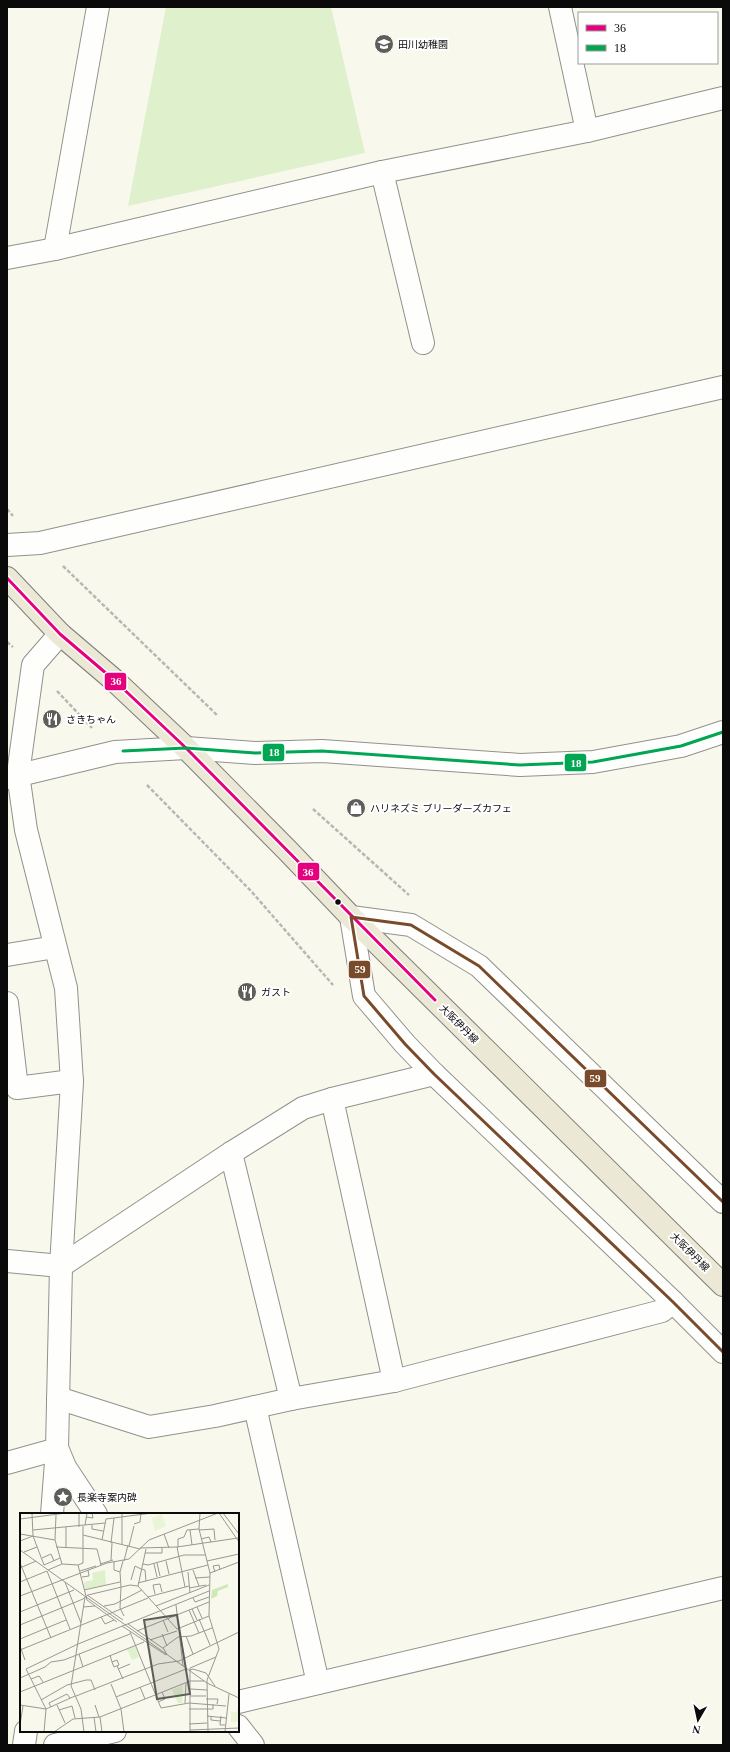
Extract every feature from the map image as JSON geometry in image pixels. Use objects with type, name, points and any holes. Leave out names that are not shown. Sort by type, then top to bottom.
[{"type":"main road","name":"大阪伊丹線","points":[[7,578],[60,634],[114,680],[186,748],[351,917],[723,1285]]},
{"type":"street","points":[[55,249],[98,7]]},
{"type":"street","points":[[560,7],[587,132]]},
{"type":"street","points":[[7,258],[55,249],[382,172],[587,132],[723,98]]},
{"type":"street","points":[[382,172],[423,343]]},
{"type":"street","points":[[7,545],[40,543],[723,387]]},
{"type":"street","points":[[52,1513],[57,1449],[61,1266],[72,1081],[66,988],[13,776],[33,665],[60,634]]},
{"type":"street","points":[[13,776],[115,752],[186,748],[255,754],[322,751],[520,765],[593,762],[680,746],[723,732]]},
{"type":"street","points":[[723,1202],[479,966],[411,925],[351,917],[364,996],[405,1044],[434,1074],[674,1302],[723,1352]]},
{"type":"street","points":[[7,955],[55,947]]},
{"type":"street","points":[[7,1003],[18,1088],[72,1081]]},
{"type":"street","points":[[7,1261],[61,1266],[230,1153],[303,1108],[332,1099],[434,1074]]},
{"type":"street","points":[[332,1099],[394,1381]]},
{"type":"street","points":[[230,1153],[291,1399]]},
{"type":"street","points":[[58,1398],[149,1427],[291,1399],[394,1381],[662,1311],[674,1302]]},
{"type":"street","points":[[255,1407],[318,1683]]},
{"type":"street","points":[[7,1463],[57,1449]]},
{"type":"street","points":[[57,1449],[65,1467],[95,1513]]},
{"type":"street","points":[[239,1702],[723,1588]]},
{"type":"street","points":[[239,1727],[253,1745]]},
{"type":"street","points":[[24,1745],[26,1732]]},
{"type":"street","points":[[55,1745],[111,1732]]},
{"type":"path","points":[[7,509],[218,716]]},
{"type":"path","points":[[147,785],[251,891],[338,991]]},
{"type":"path","points":[[313,809],[410,896]]},
{"type":"green space","points":[[166,7],[331,7],[365,153],[128,206]]},
{"type":"transit line","name":"36","points":[[7,578],[60,634],[114,680],[186,748],[435,1000]]},
{"type":"transit line","name":"18","points":[[123,751],[186,748],[255,753],[322,751],[520,765],[593,762],[681,746],[723,732]]},
{"type":"transit line","name":"59","points":[[723,1202],[479,966],[411,925],[351,917],[364,996],[405,1044],[434,1074],[673,1302],[723,1352]]},
{"type":"place","name":"田川幼稚園","points":[[384,44]]},
{"type":"place","name":"さきちゃん","points":[[52,719]]},
{"type":"place","name":"ハリネズミ ブリーダーズカフェ","points":[[356,808]]},
{"type":"place","name":"ガスト","points":[[247,992]]},
{"type":"place","name":"長楽寺案内碑","points":[[63,1497]]}]
